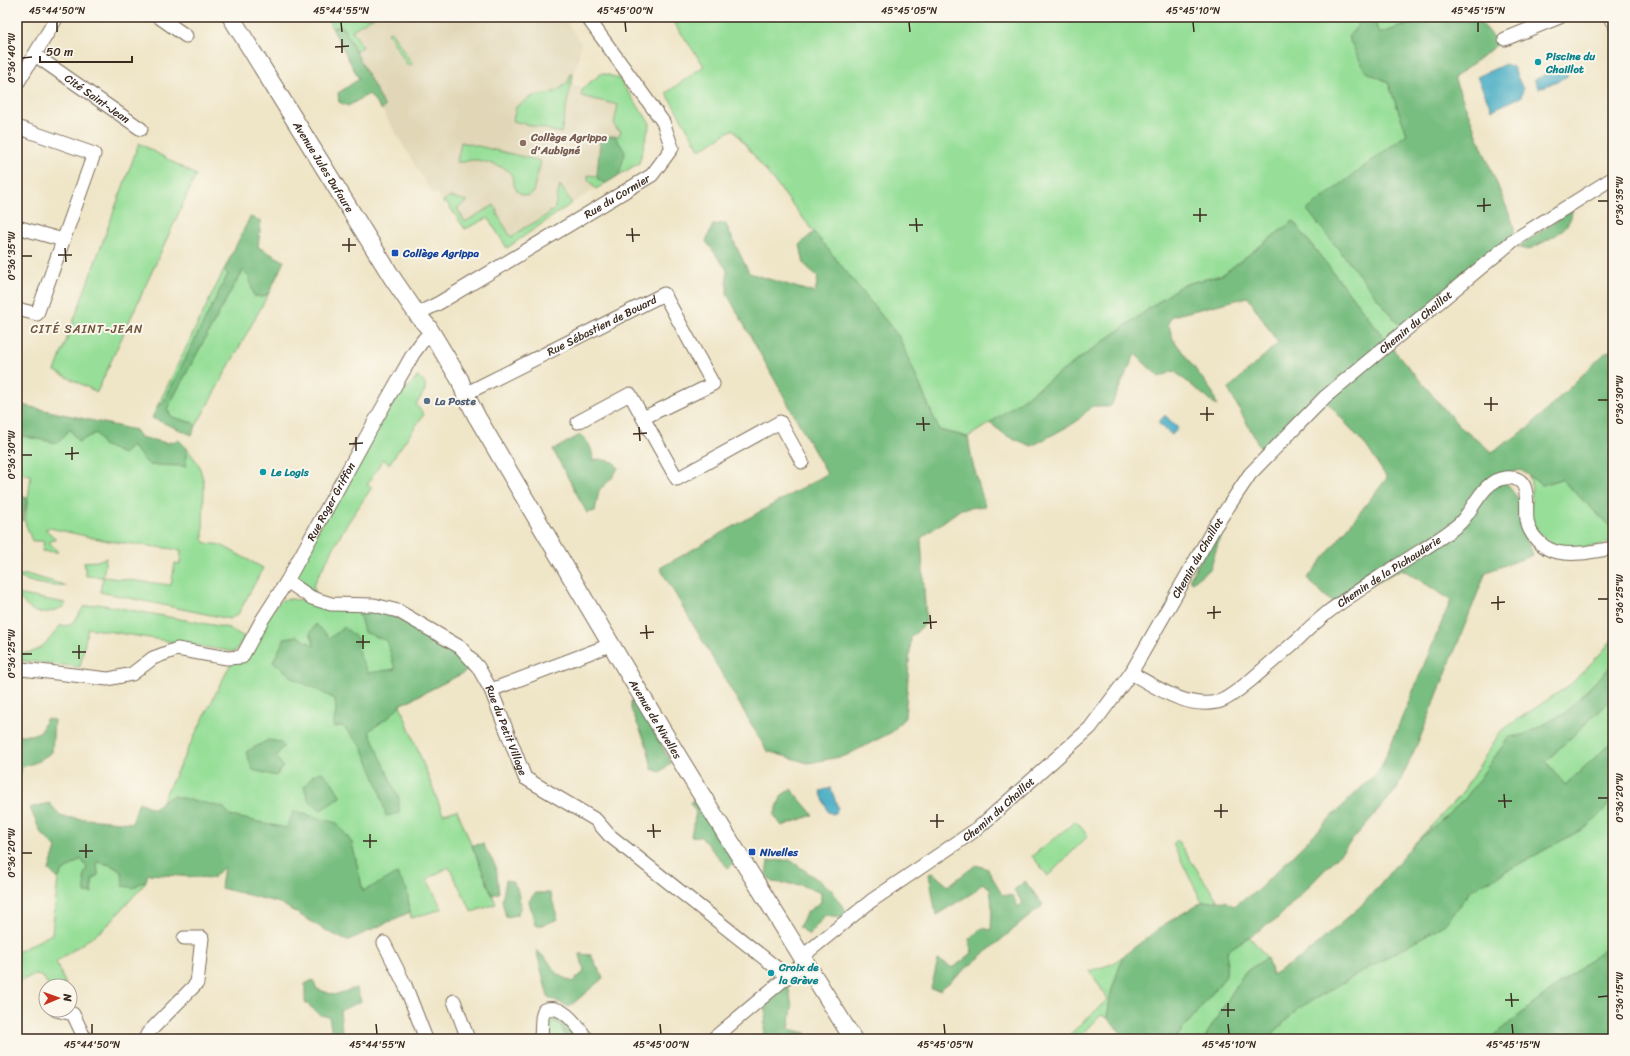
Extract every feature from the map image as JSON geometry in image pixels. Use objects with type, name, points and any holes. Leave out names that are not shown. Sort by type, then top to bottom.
[{"type":"main road","name":"Avenue Jules Dufaure","points":[[231,17],[352,216],[417,314]]},
{"type":"main road","name":"Avenue de Nivelles","points":[[417,314],[418,328],[424,339],[453,386],[465,394]]},
{"type":"main road","name":"Avenue de Nivelles","points":[[417,314],[428,327],[460,380],[465,394],[610,644],[747,869],[804,958],[853,1039]]},
{"type":"street","points":[[17,84],[57,17]]},
{"type":"street","points":[[159,17],[186,36]]},
{"type":"street","name":"Rue du Cormier","points":[[417,314],[439,303],[652,174],[672,148],[663,122],[587,17]]},
{"type":"street","points":[[1505,39],[1560,17]]},
{"type":"street","points":[[1610,17],[1613,23]]},
{"type":"street","name":"Cité Saint-Jean","points":[[34,55],[141,128]]},
{"type":"street","points":[[17,127],[94,154],[37,314],[17,309]]},
{"type":"street","name":"Chemin du Chaillot","points":[[714,1039],[801,965],[804,958],[810,951],[871,901],[982,824],[1090,728],[1131,674],[1214,528],[1250,474],[1325,397],[1514,240],[1613,178]]},
{"type":"street","points":[[17,227],[63,240]]},
{"type":"street","name":"Rue Sébastien de Bouard","points":[[465,394],[664,294],[713,384],[643,418]]},
{"type":"street","name":"Rue Roger Griffon","points":[[17,672],[22,670],[108,679],[132,674],[153,658],[176,649],[227,658],[242,657],[262,620],[287,581],[413,354],[424,339]]},
{"type":"street","points":[[578,422],[630,394],[677,479],[780,422],[802,462]]},
{"type":"street","name":"Chemin de la Pichauderie","points":[[1131,674],[1178,697],[1200,704],[1219,702],[1240,689],[1328,612],[1460,523],[1485,490],[1495,481],[1505,478],[1514,479],[1522,483],[1526,489],[1527,521],[1536,540],[1547,548],[1557,552],[1570,553],[1590,552],[1613,548]]},
{"type":"street","name":"Rue du Petit Village","points":[[287,581],[312,598],[331,604],[374,605],[398,611],[460,648],[478,667],[491,690],[526,778],[596,820],[609,835],[788,976]]},
{"type":"street","points":[[491,690],[610,644]]},
{"type":"street","points":[[145,1039],[148,1033],[197,983],[202,938],[184,938]]},
{"type":"street","points":[[384,943],[405,985],[426,1039]]},
{"type":"street","points":[[454,1001],[468,1039]]},
{"type":"street","points":[[542,1039],[542,1018],[544,1010],[549,1008],[559,1010],[568,1016],[587,1039]]},
{"type":"street","points":[[75,1018],[85,1039]]},
{"type":"shaded area","name":"Collège Agrippa d'Aubigné","points":[[326,17],[563,17],[581,43],[578,61],[571,84],[583,88],[602,73],[618,78],[650,123],[639,163],[579,199],[507,248],[488,217],[465,229],[447,203],[444,204],[437,193],[433,195],[382,110],[385,107],[342,26],[332,28]]},
{"type":"green space","points":[[326,17],[374,17],[352,30],[363,47],[356,51],[342,26],[332,28]]},
{"type":"green space","points":[[670,17],[1351,17],[1358,25],[1365,71],[1388,82],[1407,134],[1308,210],[1404,331],[1389,344],[1293,221],[1222,275],[1182,285],[990,423],[968,437],[939,430],[899,337],[733,129],[700,150],[666,93],[704,66]]},
{"type":"green space","points":[[1351,17],[1373,17],[1379,34],[1430,17],[1476,17],[1499,43],[1454,78],[1514,226],[1514,240],[1404,331],[1307,210],[1407,134],[1388,82],[1365,71],[1348,37],[1358,25]]},
{"type":"green space","points":[[1373,17],[1430,17],[1379,34]]},
{"type":"green space","points":[[342,26],[385,107],[382,110],[369,94],[348,106],[339,102],[338,93],[359,79],[332,28]]},
{"type":"green space","points":[[391,31],[412,64],[408,66],[388,33]]},
{"type":"green space","points":[[571,73],[573,74],[561,133],[513,121],[516,107],[533,96],[551,93],[558,90],[568,82]]},
{"type":"green space","points":[[602,73],[618,78],[650,123],[639,163],[596,189],[588,179],[588,175],[604,177],[615,136],[619,136],[621,131],[616,128],[614,124],[618,105],[581,96],[583,88]]},
{"type":"green space","points":[[609,136],[615,136],[625,152],[619,175],[606,183],[598,180],[597,176],[600,141]]},
{"type":"green space","points":[[461,142],[541,161],[533,192],[528,196],[518,192],[515,188],[510,172],[506,169],[475,160],[457,162]]},
{"type":"green space","points":[[139,143],[196,175],[97,392],[55,371]]},
{"type":"green space","points":[[560,185],[572,203],[507,248],[488,218],[465,229],[447,203],[444,204],[443,201],[450,197],[468,201],[457,208],[465,222],[494,205],[498,213],[497,214],[511,237],[524,227],[525,228],[549,214],[548,212],[554,211]]},
{"type":"green space","points":[[1572,210],[1571,218],[1556,235],[1528,250],[1518,247]]},
{"type":"green space","points":[[250,217],[261,221],[258,247],[284,261],[269,293],[263,297],[254,296],[249,277],[243,271],[167,409],[172,417],[193,423],[196,426],[192,435],[152,418],[159,403],[162,405],[228,274],[224,270]]},
{"type":"green space","points":[[1293,221],[1389,344],[1266,458],[1228,389],[1278,343],[1248,297],[1172,316],[1168,323],[1173,339],[1213,393],[1217,406],[1174,371],[1159,377],[1135,354],[1111,406],[1092,406],[1076,422],[1032,446],[1007,436],[990,423],[1182,285],[1222,275]]},
{"type":"green space","points":[[725,223],[749,273],[815,293],[818,277],[804,264],[800,244],[814,232],[899,337],[939,430],[968,437],[972,461],[985,506],[961,509],[921,538],[926,623],[911,637],[905,717],[892,732],[845,756],[808,763],[767,751],[660,568],[827,474],[727,294],[727,270],[706,241],[713,225]]},
{"type":"green space","points":[[224,270],[228,274],[162,405],[159,403]]},
{"type":"green space","points":[[244,270],[249,277],[254,296],[263,297],[269,293],[196,426],[193,423],[172,417],[167,409],[233,287]]},
{"type":"green space","points":[[1392,348],[1459,426],[1492,452],[1527,429],[1604,354],[1613,349],[1613,529],[1561,479],[1542,485],[1521,470],[1500,475],[1519,500],[1519,518],[1533,555],[1486,572],[1420,738],[1396,790],[1340,854],[1278,918],[1227,951],[1226,976],[1175,1039],[1127,1039],[1107,1018],[1111,993],[1123,956],[1165,924],[1202,902],[1226,901],[1233,906],[1258,890],[1381,768],[1451,600],[1402,569],[1333,603],[1307,579],[1387,478],[1367,447],[1327,402]]},
{"type":"green space","points":[[418,376],[425,383],[425,390],[416,405],[424,414],[389,464],[383,459],[367,485],[372,487],[345,527],[313,586],[316,593],[296,583],[294,575],[365,445],[396,400],[399,389],[401,387],[407,389]]},
{"type":"green space","points":[[17,404],[135,430],[140,437],[167,443],[179,440],[186,447],[186,466],[149,465],[132,446],[123,454],[103,445],[96,433],[78,442],[70,429],[58,443],[17,435]]},
{"type":"green space","points":[[70,429],[96,432],[132,446],[149,465],[186,466],[186,447],[199,465],[204,483],[203,539],[206,543],[221,545],[263,568],[237,616],[230,619],[100,592],[103,577],[171,585],[175,563],[180,564],[181,550],[108,541],[50,528],[45,529],[56,539],[49,542],[58,552],[42,551],[44,541],[32,541],[25,522],[31,475],[17,473],[17,435],[58,443]]},
{"type":"green space","points":[[580,435],[590,446],[593,461],[598,459],[614,462],[618,468],[612,478],[599,490],[595,511],[587,513],[553,450]]},
{"type":"green space","points":[[1529,476],[1542,485],[1561,479],[1613,529],[1613,542],[1576,548],[1567,548],[1550,543],[1536,529],[1531,519],[1532,487]]},
{"type":"green space","points":[[17,495],[27,498],[23,521],[17,519]]},
{"type":"green space","points":[[1224,525],[1210,569],[1192,582],[1190,578],[1220,526]]},
{"type":"green space","points":[[106,558],[103,577],[86,576],[84,562],[97,561]]},
{"type":"green space","points":[[17,575],[30,575],[67,586],[42,584],[17,577]]},
{"type":"green space","points":[[17,594],[65,603],[65,606],[42,613],[33,611],[17,598]]},
{"type":"green space","points":[[291,599],[378,612],[473,668],[400,705],[443,814],[457,810],[496,904],[472,912],[449,867],[427,879],[442,909],[411,918],[407,890],[363,891],[352,843],[231,816],[174,796],[162,801],[229,667],[275,607],[282,600]]},
{"type":"green space","points":[[98,604],[229,628],[244,637],[235,652],[88,628],[80,667],[17,660],[17,653],[32,652],[37,650],[47,642],[60,626],[71,625],[84,607]]},
{"type":"green space","points":[[358,609],[378,612],[410,621],[448,645],[473,668],[400,705],[389,717],[369,731],[399,799],[399,813],[386,816],[379,788],[362,747],[343,726],[333,727],[336,711],[335,699],[295,679],[273,662],[285,638],[297,636],[315,646],[310,633],[316,624],[330,638],[344,627],[358,639],[359,654],[368,673],[395,669],[387,641],[364,632]]},
{"type":"green space","points":[[1613,638],[1613,664],[1564,714],[1523,735],[1509,737],[1465,799],[1412,846],[1460,796],[1501,731],[1571,684],[1603,651]]},
{"type":"green space","points":[[1613,664],[1613,698],[1546,761],[1565,785],[1613,741],[1613,799],[1588,826],[1470,891],[1445,924],[1299,1008],[1267,1039],[1204,1039],[1245,972],[1267,958],[1272,975],[1305,955],[1364,903],[1412,846],[1465,799],[1509,737],[1523,735],[1564,714]]},
{"type":"green space","points":[[1613,698],[1613,741],[1565,785],[1546,761]]},
{"type":"green space","points":[[631,701],[638,701],[671,763],[660,772],[652,769],[647,746],[631,709]]},
{"type":"green space","points":[[46,719],[54,720],[52,752],[37,762],[22,767],[17,788],[17,735],[32,735],[41,731]]},
{"type":"green space","points":[[268,740],[280,742],[284,746],[276,756],[283,767],[276,776],[253,770],[246,752]]},
{"type":"green space","points":[[322,772],[332,782],[341,797],[321,810],[309,801],[304,787],[313,775]]},
{"type":"green space","points":[[791,789],[813,815],[782,826],[774,815],[782,795]]},
{"type":"green space","points":[[173,796],[223,807],[231,816],[286,828],[294,811],[337,823],[352,843],[363,891],[397,874],[407,890],[410,912],[347,941],[325,930],[280,903],[221,888],[224,867],[213,878],[148,874],[146,881],[134,888],[123,886],[122,872],[111,865],[97,862],[98,875],[92,880],[92,893],[85,893],[84,875],[87,867],[81,859],[63,871],[58,879],[49,870],[56,848],[41,833],[30,808],[49,803],[62,817],[132,823],[139,802],[154,809],[162,801]]},
{"type":"green space","points":[[696,796],[735,862],[728,868],[701,837],[691,836],[696,812],[690,803]]},
{"type":"green space","points":[[1613,799],[1613,942],[1489,1039],[1267,1039],[1299,1008],[1445,924],[1470,891],[1588,826]]},
{"type":"green space","points":[[1076,821],[1088,836],[1048,876],[1032,856]]},
{"type":"green space","points":[[1177,840],[1218,901],[1202,902],[1173,844]]},
{"type":"green space","points":[[483,844],[496,867],[499,893],[492,895],[472,845]]},
{"type":"green space","points":[[81,859],[87,867],[84,875],[86,893],[92,892],[92,880],[98,875],[97,862],[111,865],[139,884],[146,881],[105,928],[56,962],[63,978],[43,978],[42,976],[33,975],[17,983],[17,952],[52,934],[58,879],[63,871]]},
{"type":"green space","points":[[790,860],[831,889],[846,912],[841,917],[825,915],[809,935],[799,927],[807,912],[821,902],[821,893],[801,885],[772,882],[766,874],[768,861]]},
{"type":"green space","points":[[976,865],[988,869],[1002,895],[1013,896],[1018,907],[1023,903],[1014,890],[1025,881],[1043,905],[940,990],[931,989],[938,960],[953,968],[972,953],[969,939],[982,928],[991,930],[992,906],[990,888],[982,883],[974,892],[936,915],[929,874],[933,873],[948,886]]},
{"type":"green space","points":[[506,880],[513,882],[517,888],[521,906],[517,915],[506,917],[502,901]]},
{"type":"green space","points":[[535,893],[550,893],[558,919],[543,925],[535,925],[529,901]]},
{"type":"green space","points":[[1249,936],[1267,958],[1245,972],[1204,1039],[1175,1039],[1226,976],[1227,951]]},
{"type":"green space","points":[[1613,942],[1613,1039],[1489,1039]]},
{"type":"green space","points":[[536,949],[548,961],[557,974],[572,982],[584,972],[580,954],[591,955],[603,978],[569,1007],[548,997]]},
{"type":"green space","points":[[1123,956],[1111,993],[1107,1018],[1101,1015],[1078,1039],[1065,1039],[1108,999],[1090,971],[1112,964]]},
{"type":"green space","points":[[313,980],[317,989],[334,995],[356,988],[361,1001],[340,1011],[342,1031],[332,1033],[329,1017],[320,1015],[305,1002],[305,984]]},
{"type":"green space","points":[[788,985],[792,1007],[789,1029],[806,1033],[809,1039],[763,1039],[767,1001]]},
{"type":"green space","points":[[557,1013],[587,1039],[566,1039],[561,1025],[546,1017],[549,1014]]},
{"type":"green space","points":[[546,1017],[561,1025],[566,1039],[544,1039]]},
{"type":"water","points":[[1505,64],[1513,67],[1523,89],[1521,97],[1492,110],[1477,77]]},
{"type":"water","points":[[1563,66],[1568,76],[1539,89],[1534,80]]},
{"type":"water","points":[[1165,415],[1178,428],[1172,435],[1158,423]]},
{"type":"water","points":[[831,788],[838,808],[836,813],[833,814],[828,812],[820,791]]},
{"type":"place","name":"Piscine du Chaillot","points":[[1538,62]]},
{"type":"place","name":"Collège Agrippa d'Aubigné","points":[[523,143]]},
{"type":"place","name":"Collège Agrippa","points":[[395,253]]},
{"type":"place","name":"La Poste","points":[[427,401]]},
{"type":"place","name":"Le Logis","points":[[263,472]]},
{"type":"place","name":"Nivelles","points":[[752,852]]},
{"type":"place","name":"Croix de la Grève","points":[[771,973]]},
{"type":"district","name":"CITÉ SAINT-JEAN","points":[[87,329]]}]
